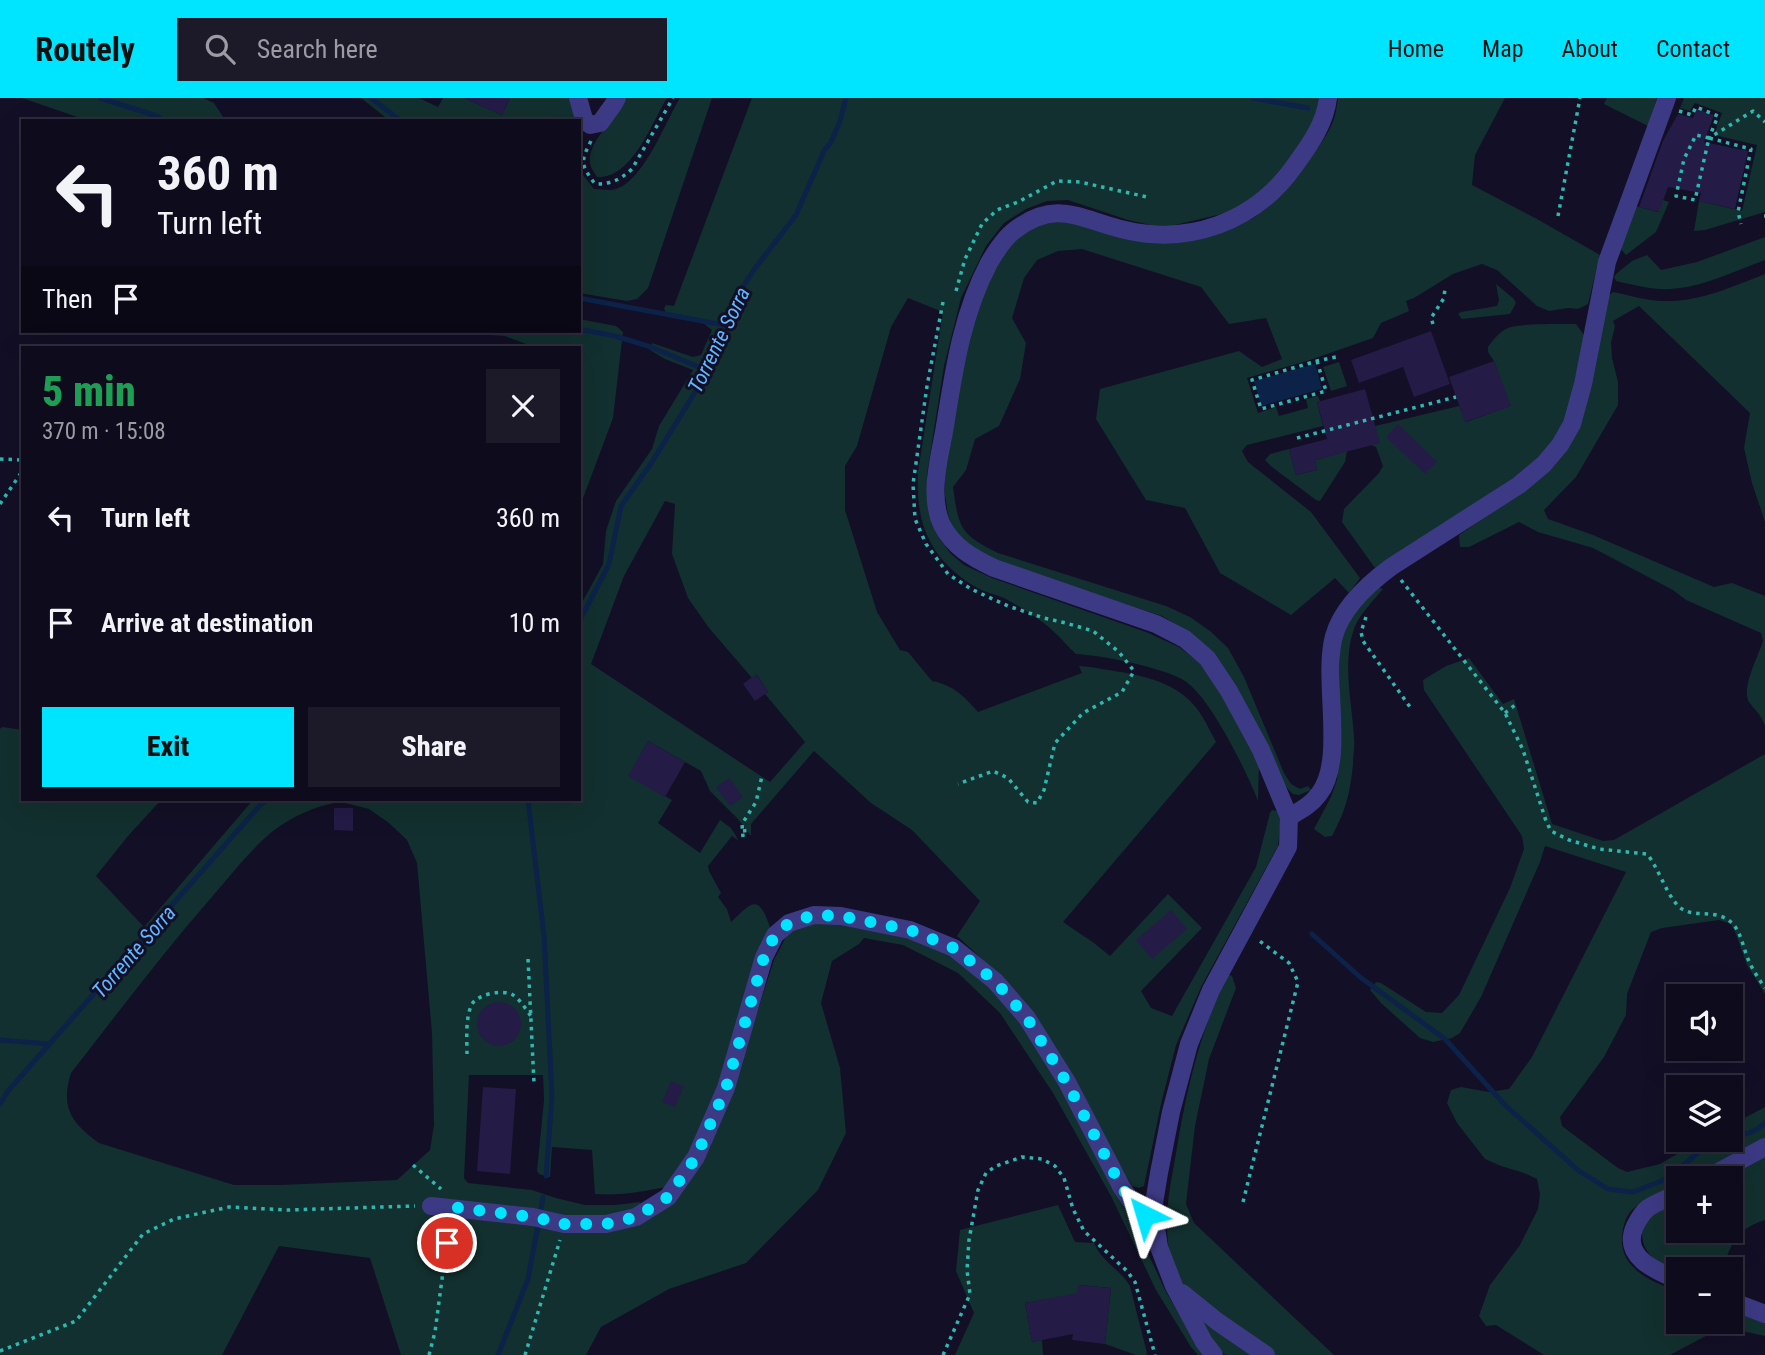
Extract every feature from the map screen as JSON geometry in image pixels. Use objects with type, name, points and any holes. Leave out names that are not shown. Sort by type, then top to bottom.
[{"type":"street","points":[[578,98],[584,119],[590,125],[600,123],[617,98]]},
{"type":"street","points":[[1214,1355],[1204,1342],[1174,1286],[1159,1247],[1153,1209],[1171,1112],[1189,1044],[1211,990],[1288,847],[1289,817],[1261,750],[1230,691],[1207,658],[1185,639],[1156,624],[994,568],[972,557],[955,543],[942,526],[936,498],[937,478],[956,363],[969,308],[982,276],[997,250],[1013,232],[1032,219],[1051,213],[1072,213],[1124,230],[1147,233],[1171,234],[1200,230],[1227,221],[1250,211],[1270,196],[1286,177],[1316,134],[1326,112],[1328,98]]},
{"type":"street","points":[[1289,817],[1306,808],[1320,793],[1328,776],[1332,755],[1331,653],[1334,637],[1339,623],[1364,588],[1391,567],[1519,485],[1544,464],[1560,445],[1572,424],[1608,262],[1665,105]]},
{"type":"street","points":[[431,1206],[533,1217],[564,1224],[606,1224],[636,1217],[668,1197],[696,1157],[726,1088],[764,957],[775,935],[789,923],[814,915],[841,916],[910,930],[954,948],[995,981],[1027,1018],[1067,1083],[1122,1188],[1134,1205],[1156,1225]]},
{"type":"street","points":[[1729,1166],[1765,1147]]},
{"type":"street","points":[[1666,1199],[1647,1209],[1640,1217],[1633,1230],[1632,1243],[1636,1256],[1645,1264],[1666,1274]]},
{"type":"street","points":[[1174,1286],[1218,1322],[1266,1355]]},
{"type":"street","points":[[1743,1306],[1765,1314]]},
{"type":"path","points":[[600,123],[584,155],[584,169],[595,184],[609,184],[632,169],[673,98]]},
{"type":"path","points":[[1558,216],[1580,98]]},
{"type":"path","points":[[1665,105],[1692,115],[1696,107],[1717,116],[1709,138],[1695,200],[1676,196],[1684,159],[1696,135],[1709,138],[1751,149],[1738,212],[1741,224]]},
{"type":"path","points":[[1709,138],[1753,111],[1765,122]]},
{"type":"path","points":[[1433,324],[1431,318],[1444,298],[1445,288]]},
{"type":"path","points":[[1317,361],[1326,391],[1261,409],[1252,380],[1317,361],[1336,357]]},
{"type":"path","points":[[1297,438],[1456,397]]},
{"type":"path","points":[[0,459],[21,460]]},
{"type":"path","points":[[0,504],[21,473]]},
{"type":"path","points":[[1391,567],[1505,713],[1523,750],[1551,831],[1569,840],[1599,849],[1647,854],[1669,894],[1681,909],[1700,915],[1718,915],[1736,926],[1749,962],[1765,988]]},
{"type":"path","points":[[1370,613],[1365,620],[1363,641],[1409,708]]},
{"type":"path","points":[[958,784],[993,771],[1008,778],[1028,802],[1037,803],[1044,790],[1055,743],[1083,713],[1122,692],[1134,671],[1119,652],[1093,631],[1044,618]]},
{"type":"path","points":[[1505,713],[1515,705]]},
{"type":"path","points":[[744,837],[742,824],[756,802],[762,776]]},
{"type":"path","points":[[743,831],[751,830]]},
{"type":"path","points":[[1243,1202],[1298,982],[1289,963],[1245,929]]},
{"type":"path","points":[[528,959],[534,1083]]},
{"type":"path","points":[[467,1054],[467,1026],[473,1003],[482,996],[503,992],[514,995],[531,1016]]},
{"type":"path","points":[[943,1355],[970,1294],[967,1270],[969,1240],[978,1190],[986,1173],[996,1166],[1022,1157],[1042,1159],[1055,1166],[1064,1178],[1073,1209],[1084,1231],[1127,1270],[1135,1282],[1155,1355]]},
{"type":"path","points":[[413,1165],[440,1188],[451,1207],[435,1332],[429,1355]]},
{"type":"path","points":[[0,1351],[76,1321],[143,1234],[174,1219],[229,1206],[287,1210],[431,1206]]},
{"type":"path","points":[[525,1355],[564,1224]]},
{"type":"green space","points":[[22,98],[203,98],[214,103],[224,119],[83,119]]},
{"type":"green space","points":[[361,98],[419,98],[438,107],[443,98],[464,98],[502,115],[510,98],[573,98],[575,119],[387,119]]},
{"type":"green space","points":[[626,98],[667,98],[630,160],[609,175],[597,177],[591,167],[592,149]]},
{"type":"green space","points":[[680,98],[712,98],[648,288],[637,299],[627,301],[581,293],[581,173],[594,189],[611,190],[633,178],[651,152]]},
{"type":"green space","points":[[752,98],[1319,98],[1319,109],[1313,122],[1282,171],[1267,188],[1226,213],[1175,225],[1151,225],[1068,200],[1047,201],[1026,209],[1004,223],[986,246],[961,298],[944,366],[927,474],[929,511],[934,528],[951,554],[964,565],[992,578],[1146,632],[1179,647],[1199,662],[1223,696],[1259,763],[1258,801],[1216,718],[1185,681],[1163,671],[1132,663],[1076,654],[1049,627],[1030,613],[1004,598],[977,588],[946,564],[936,552],[928,538],[919,508],[918,472],[943,312],[908,298],[891,327],[857,446],[845,466],[845,510],[877,612],[900,650],[908,652],[932,681],[958,692],[978,712],[1082,673],[1079,666],[1090,667],[1145,677],[1171,687],[1193,704],[1206,722],[1216,742],[1063,922],[1110,956],[1168,894],[1202,928],[1141,991],[1151,1008],[1172,1016],[1256,867],[1272,810],[1277,811],[1281,819],[1278,846],[1202,985],[1176,1045],[1144,1186],[1132,1186],[1070,1073],[1028,1009],[1003,980],[957,936],[980,901],[912,830],[871,803],[814,751],[751,824],[751,836],[710,791],[701,771],[648,741],[629,776],[672,800],[658,823],[700,853],[720,820],[731,828],[739,841],[732,836],[708,866],[721,893],[718,897],[727,909],[731,922],[754,904],[762,909],[770,927],[722,1086],[693,1155],[672,1186],[634,1193],[595,1194],[592,1150],[552,1147],[550,1177],[537,1171],[544,1100],[543,1075],[469,1075],[464,1178],[468,1183],[532,1190],[585,1205],[640,1202],[641,1205],[624,1213],[585,1218],[523,1207],[456,1200],[459,1214],[531,1224],[558,1231],[608,1232],[637,1225],[672,1205],[701,1164],[731,1094],[774,960],[790,929],[816,922],[844,924],[910,939],[951,954],[992,985],[1023,1021],[1120,1193],[1165,1290],[1204,1355],[1198,1355],[1191,1347],[1156,1290],[1111,1196],[1053,1093],[1000,1013],[958,973],[903,945],[864,938],[832,961],[821,1003],[840,1068],[846,1133],[818,1190],[746,1263],[669,1289],[601,1327],[586,1355],[401,1355],[370,1258],[279,1246],[222,1355],[0,1355],[0,729],[21,730],[21,801],[160,801],[96,876],[144,927],[252,801],[581,801],[581,604],[603,564],[606,531],[616,501],[652,449],[659,426],[693,370],[650,350],[652,343],[693,357],[701,355],[712,330],[703,323],[667,316],[664,308],[666,305],[674,306]],"holes":[[[665,501],[675,504],[672,554],[688,598],[709,628],[752,678],[757,675],[768,692],[765,694],[805,742],[770,782],[591,664],[624,576]],[[341,802],[369,809],[407,840],[417,863],[432,1033],[434,1125],[430,1150],[397,1180],[234,1185],[99,1143],[82,1129],[68,1105],[71,1073],[175,941],[256,846],[297,816],[323,806]]]},
{"type":"green space","points":[[1338,98],[1505,98],[1475,155],[1472,185],[1600,255],[1588,304],[1578,309],[1549,311],[1537,306],[1497,270],[1482,264],[1453,274],[1406,301],[1409,311],[1381,323],[1373,338],[1247,378],[1258,413],[1276,407],[1279,416],[1308,408],[1306,399],[1318,396],[1323,426],[1247,445],[1242,451],[1248,462],[1311,512],[1360,578],[1349,593],[1335,578],[1291,615],[1220,573],[1185,508],[1146,500],[1096,419],[1100,389],[1239,351],[1262,367],[1282,359],[1266,318],[1229,324],[1201,287],[1082,249],[1058,251],[1037,260],[1024,278],[1012,318],[1026,343],[1020,379],[999,426],[975,439],[966,470],[953,487],[960,521],[976,541],[998,553],[1166,606],[1190,617],[1210,631],[1228,648],[1244,677],[1284,773],[1291,784],[1300,789],[1308,786],[1311,790],[1299,795],[1293,794],[1287,788],[1236,686],[1213,653],[1188,632],[1162,616],[997,562],[961,539],[948,514],[945,479],[960,386],[976,317],[1000,259],[1017,238],[1031,228],[1062,222],[1156,243],[1185,241],[1230,229],[1262,212],[1290,185],[1327,133],[1334,119]]},
{"type":"green space","points":[[1607,98],[1657,98],[1648,126],[1604,104]]},
{"type":"green space","points":[[1684,98],[1765,98],[1765,212],[1694,231],[1699,201],[1742,211],[1757,145],[1714,135],[1722,113],[1695,103],[1690,111],[1680,108]]},
{"type":"green space","points":[[1663,200],[1669,202],[1656,232],[1626,255],[1619,247],[1635,206],[1658,212]]},
{"type":"green space","points":[[1765,237],[1765,260],[1700,284],[1659,289],[1616,281],[1614,277],[1632,261],[1647,255],[1661,270],[1697,262]]},
{"type":"green space","points":[[1765,274],[1765,522],[1744,448],[1750,413],[1639,306],[1613,321],[1615,326],[1611,343],[1618,382],[1618,405],[1576,477],[1544,510],[1548,519],[1593,535],[1714,587],[1732,583],[1765,596],[1765,726],[1747,696],[1749,681],[1763,641],[1761,633],[1686,600],[1673,590],[1593,548],[1538,532],[1519,522],[1469,547],[1460,547],[1459,535],[1528,487],[1551,466],[1609,295],[1613,292],[1657,301],[1677,301],[1716,293]]},
{"type":"green space","points":[[1496,284],[1516,303],[1510,314],[1462,319],[1458,314],[1461,312],[1497,306],[1499,300]]},
{"type":"green space","points":[[581,319],[616,326],[623,332],[613,418],[581,504],[581,346],[532,346],[505,336],[461,333],[581,333]]},
{"type":"green space","points":[[1576,324],[1584,335],[1568,413],[1553,441],[1511,480],[1375,568],[1342,522],[1344,509],[1383,466],[1376,447],[1371,445],[1367,428],[1459,406],[1466,422],[1510,406],[1494,361],[1488,352],[1492,341],[1502,331],[1514,326]]},
{"type":"green space","points":[[1339,362],[1347,386],[1331,391],[1323,367]]},
{"type":"green space","points":[[1289,449],[1296,475],[1317,470],[1315,460],[1347,451],[1345,462],[1320,501],[1265,460],[1270,454]]},
{"type":"green space","points":[[1375,589],[1383,589],[1356,624],[1350,642],[1348,669],[1354,740],[1352,775],[1341,818],[1332,836],[1325,837],[1314,829],[1337,780],[1340,650],[1343,631],[1351,616]]},
{"type":"green space","points":[[1469,658],[1503,704],[1514,699],[1552,824],[1603,841],[1614,840],[1765,754],[1765,994],[1747,965],[1731,924],[1719,920],[1651,932],[1627,994],[1626,1015],[1604,1057],[1560,1117],[1562,1126],[1627,1172],[1660,1164],[1681,1152],[1740,1152],[1714,1166],[1666,1166],[1666,1191],[1635,1208],[1627,1217],[1622,1236],[1626,1257],[1639,1272],[1666,1286],[1666,1334],[1709,1334],[1670,1355],[1544,1355],[1496,1325],[1486,1326],[1479,1316],[1490,1285],[1520,1245],[1538,1209],[1540,1194],[1537,1179],[1485,1159],[1457,1123],[1447,1103],[1451,1090],[1461,1087],[1489,1092],[1509,1089],[1532,1057],[1626,872],[1545,846],[1481,997],[1460,1033],[1452,1038],[1433,1042],[1420,1038],[1370,990],[1376,982],[1381,983],[1426,1012],[1442,1013],[1459,995],[1510,888],[1524,849],[1522,836],[1424,690],[1423,680],[1446,666]]},
{"type":"green space","points":[[1228,974],[1232,976],[1236,988],[1209,1059],[1195,1126],[1186,1204],[1194,1223],[1334,1355],[1225,1355],[1196,1311],[1169,1250],[1167,1208],[1184,1107],[1209,1017]]},
{"type":"green space","points":[[1765,1107],[1765,1139],[1743,1151],[1743,1119]]},
{"type":"green space","points":[[1765,1154],[1765,1220],[1743,1231],[1743,1166]]},
{"type":"green space","points":[[1058,1205],[1075,1242],[1094,1243],[1101,1255],[1130,1286],[1146,1355],[1136,1355],[1105,1344],[1111,1288],[1079,1285],[1076,1305],[1054,1298],[1025,1303],[1032,1342],[1042,1340],[1043,1355],[955,1355],[974,1313],[956,1271],[960,1230]]},
{"type":"green space","points":[[1666,1206],[1666,1243],[1734,1243],[1727,1257],[1666,1257],[1666,1267],[1649,1254],[1642,1238],[1645,1222]]},
{"type":"green space","points":[[1743,1313],[1765,1320],[1765,1336],[1743,1331]]},
{"type":"water","points":[[1315,364],[1322,389],[1261,406],[1254,381]]},
{"type":"building","points":[[464,98],[510,98],[502,115]]},
{"type":"building","points":[[1697,109],[1714,115],[1704,142],[1748,151],[1735,209],[1699,201],[1701,193],[1668,187],[1659,212],[1639,207],[1663,141],[1678,114],[1693,118]]},
{"type":"building","points":[[1431,331],[1450,384],[1414,397],[1403,367],[1359,383],[1351,360]]},
{"type":"building","points":[[1494,361],[1511,406],[1465,422],[1449,377]]},
{"type":"building","points":[[1365,389],[1380,443],[1315,460],[1317,470],[1296,475],[1289,449],[1327,439],[1317,402]]},
{"type":"building","points":[[1398,424],[1437,462],[1425,474],[1386,437]]},
{"type":"building","points":[[756,674],[768,692],[755,701],[743,684]]},
{"type":"building","points":[[648,741],[685,762],[665,797],[628,776]]},
{"type":"building","points":[[729,778],[743,797],[730,806],[716,787]]},
{"type":"building","points":[[334,808],[353,808],[353,831],[334,830]]},
{"type":"building","points":[[1171,910],[1187,929],[1152,959],[1136,940]]},
{"type":"building","points":[[499,1002],[508,1003],[515,1008],[520,1015],[520,1033],[515,1040],[508,1045],[499,1046],[490,1045],[483,1040],[478,1033],[477,1024],[478,1015],[483,1008],[490,1003]]},
{"type":"building","points":[[671,1081],[684,1086],[675,1107],[662,1102]]},
{"type":"building","points":[[483,1087],[516,1089],[510,1174],[477,1171]]},
{"type":"building","points":[[1078,1285],[1111,1288],[1105,1344],[1072,1340],[1073,1334],[1032,1342],[1025,1303],[1077,1293]]},
{"type":"waterway","points":[[100,98],[161,119]]},
{"type":"waterway","points":[[371,98],[398,119]]},
{"type":"waterway","name":"Torrente Sorra","points":[[581,618],[609,564],[621,506],[652,462],[708,371],[729,326],[739,293],[796,215],[840,121],[846,98]]},
{"type":"waterway","points":[[1253,98],[1308,108]]},
{"type":"waterway","points":[[581,298],[729,326]]},
{"type":"waterway","points":[[581,329],[651,347],[708,371]]},
{"type":"waterway","name":"Torrente Sorra","points":[[0,1104],[8,1091],[266,801]]},
{"type":"waterway","points":[[528,801],[544,936],[552,1096],[546,1176]]},
{"type":"waterway","points":[[1312,934],[1360,977],[1445,1039],[1505,1105],[1579,1171],[1608,1189],[1633,1192],[1669,1178],[1699,1152]]},
{"type":"waterway","points":[[0,1040],[49,1044]]},
{"type":"waterway","points":[[1743,1135],[1765,1123]]},
{"type":"waterway","points":[[541,1209],[543,1197]]},
{"type":"waterway","points":[[498,1355],[528,1279],[538,1225]]},
{"type":"route","points":[[447,1243],[451,1207],[533,1217],[564,1224],[606,1224],[636,1217],[668,1197],[696,1157],[726,1088],[764,957],[775,935],[789,923],[814,915],[841,916],[910,930],[954,948],[995,981],[1027,1018],[1067,1083],[1122,1188],[1145,1215]]}]
